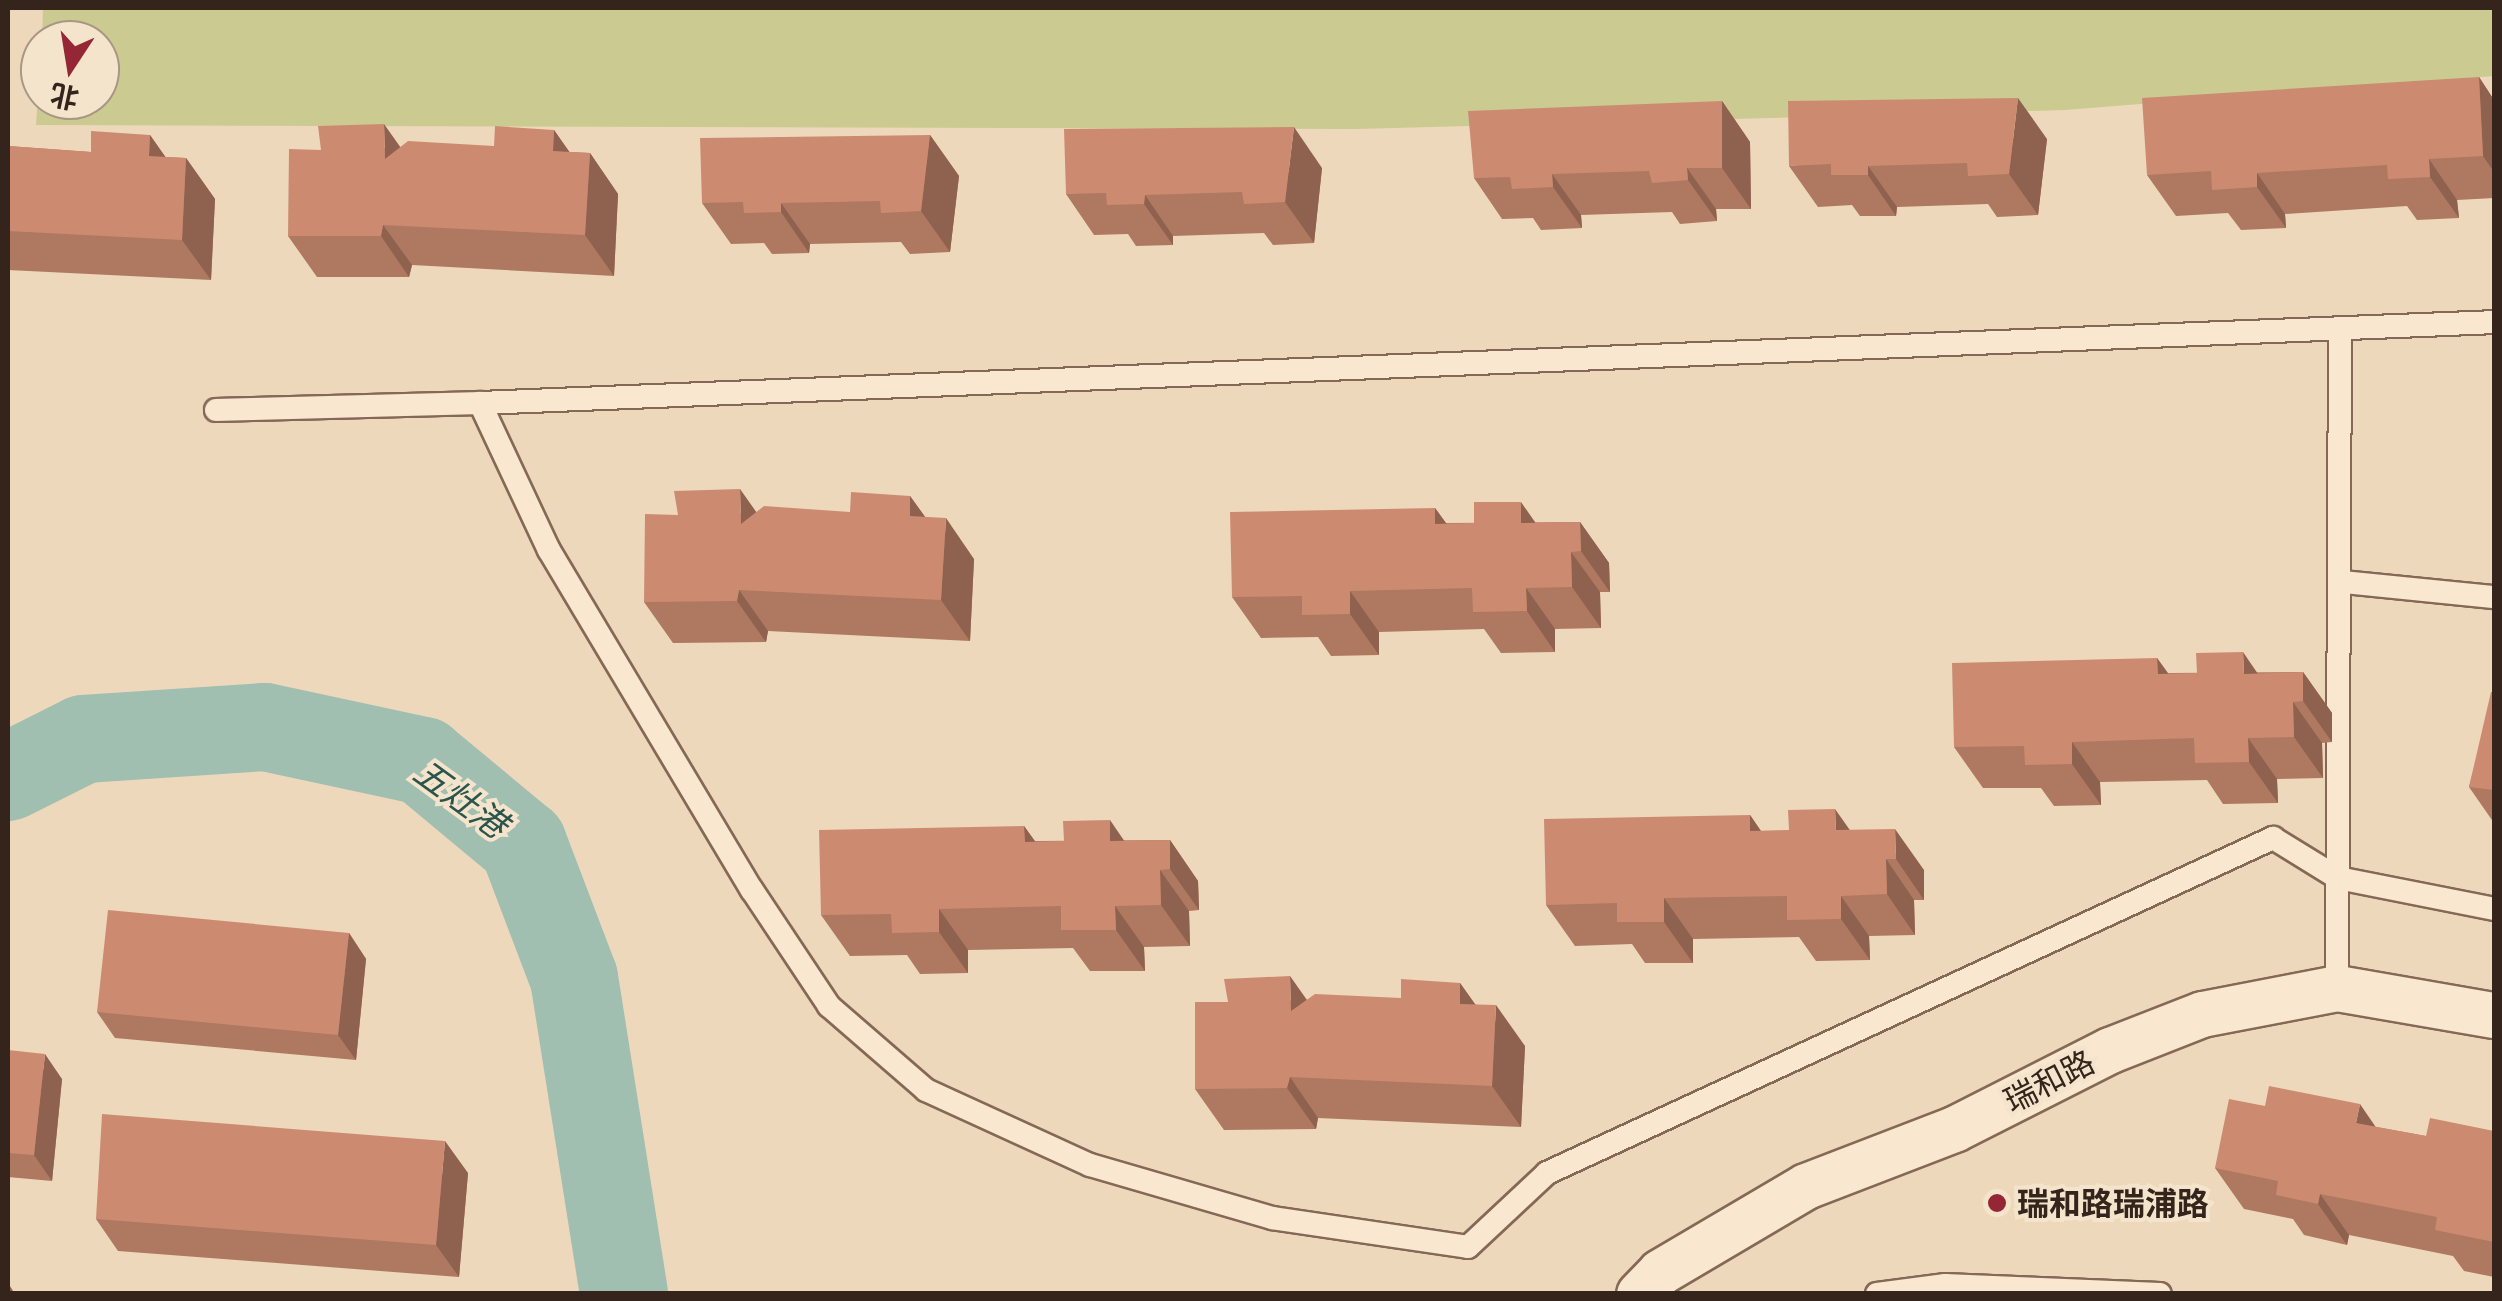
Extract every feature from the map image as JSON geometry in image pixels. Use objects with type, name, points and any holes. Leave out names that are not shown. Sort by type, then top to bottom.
[{"type":"street","name":"瑞和路","points":[[1639,1294],[1660,1272],[1806,1186],[1954,1129],[2110,1050],[2202,1014],[2337,988],[2494,1015]]},
{"type":"lane","points":[[216,410],[2340,332],[2494,322]]},
{"type":"lane","points":[[2337,988],[2343,582],[2340,332]]},
{"type":"lane","points":[[480,403],[549,550],[752,890],[829,1006],[926,1090],[1090,1165],[1272,1218],[1468,1248],[1547,1173],[2273,838],[2338,878],[2494,909]]},
{"type":"lane","points":[[2343,582],[2494,596]]},
{"type":"lane","points":[[1877,1294],[1945,1285],[2160,1294]]},
{"type":"shaded area","points":[[43,8],[2494,8],[2494,76],[2065,110],[1357,129],[36,125],[36,120],[120,120],[120,20],[43,20]]},
{"type":"building","points":[[2479,77],[2483,156],[2429,159],[2430,177],[2388,179],[2387,165],[2257,173],[2257,187],[2212,190],[2211,171],[2147,175],[2142,98]]},
{"type":"building","points":[[2018,98],[2009,174],[1968,176],[1967,163],[1868,166],[1868,175],[1831,175],[1831,164],[1789,166],[1788,101]]},
{"type":"building","points":[[1722,101],[1722,168],[1687,168],[1688,180],[1652,183],[1649,171],[1552,174],[1553,187],[1512,189],[1510,177],[1474,178],[1468,111]]},
{"type":"building","points":[[384,124],[385,159],[408,141],[494,146],[495,126],[554,130],[553,151],[590,153],[585,235],[383,225],[381,236],[288,236],[289,149],[321,150],[318,126]]},
{"type":"building","points":[[1294,127],[1285,202],[1244,204],[1242,192],[1145,195],[1144,204],[1107,205],[1106,193],[1066,194],[1064,129]]},
{"type":"building","points":[[91,131],[150,135],[149,156],[186,158],[182,240],[8,231],[8,146],[91,152]]},
{"type":"building","points":[[930,135],[921,211],[881,213],[880,201],[781,203],[781,212],[744,213],[743,202],[702,203],[700,138]]},
{"type":"building","points":[[740,489],[741,524],[764,506],[850,512],[851,492],[910,496],[910,516],[946,518],[941,600],[739,590],[737,601],[644,602],[645,514],[678,515],[674,491]]},
{"type":"building","points":[[1474,502],[1521,502],[1521,523],[1580,522],[1581,551],[1571,552],[1572,587],[1526,588],[1527,611],[1473,612],[1472,588],[1350,591],[1350,614],[1302,615],[1302,596],[1232,597],[1230,512],[1435,508],[1435,524],[1474,523]]},
{"type":"building","points":[[2243,652],[2244,674],[2303,672],[2303,701],[2293,702],[2294,737],[2248,738],[2249,762],[2195,763],[2194,738],[2072,742],[2072,764],[2025,765],[2024,746],[1954,747],[1952,663],[2157,658],[2158,674],[2197,673],[2196,653]]},
{"type":"building","points":[[2494,692],[2494,790],[2469,787]]},
{"type":"building","points":[[1835,809],[1836,830],[1895,829],[1896,859],[1886,859],[1887,894],[1841,896],[1841,919],[1787,920],[1787,896],[1664,898],[1664,922],[1617,922],[1617,903],[1546,905],[1544,819],[1750,815],[1750,831],[1789,830],[1788,810]]},
{"type":"building","points":[[1110,820],[1110,841],[1170,840],[1170,869],[1160,870],[1161,905],[1115,906],[1116,930],[1061,930],[1061,906],[939,909],[939,932],[892,933],[891,914],[821,915],[819,830],[1024,826],[1025,842],[1064,841],[1063,821]]},
{"type":"building","points":[[108,910],[349,933],[338,1035],[97,1012]]},
{"type":"building","points":[[1290,976],[1291,1011],[1315,994],[1401,998],[1401,979],[1460,983],[1460,1004],[1496,1005],[1492,1086],[1290,1077],[1287,1088],[1195,1089],[1195,1002],[1228,1002],[1224,979]]},
{"type":"building","points":[[8,1050],[45,1054],[34,1155],[8,1153]]},
{"type":"building","points":[[2269,1086],[2360,1104],[2356,1123],[2426,1136],[2430,1118],[2494,1131],[2494,1242],[2435,1230],[2437,1217],[2320,1194],[2318,1204],[2276,1195],[2278,1181],[2215,1168],[2229,1099],[2265,1106]]},
{"type":"building","points":[[102,1114],[445,1141],[436,1245],[96,1219]]},
{"type":"waterway","name":"五灶港","points":[[8,777],[84,739],[265,727],[423,761],[523,844],[574,978],[624,1294]]},
{"type":"place","name":"瑞和路瑞浦路","points":[[1997,1203]]}]
